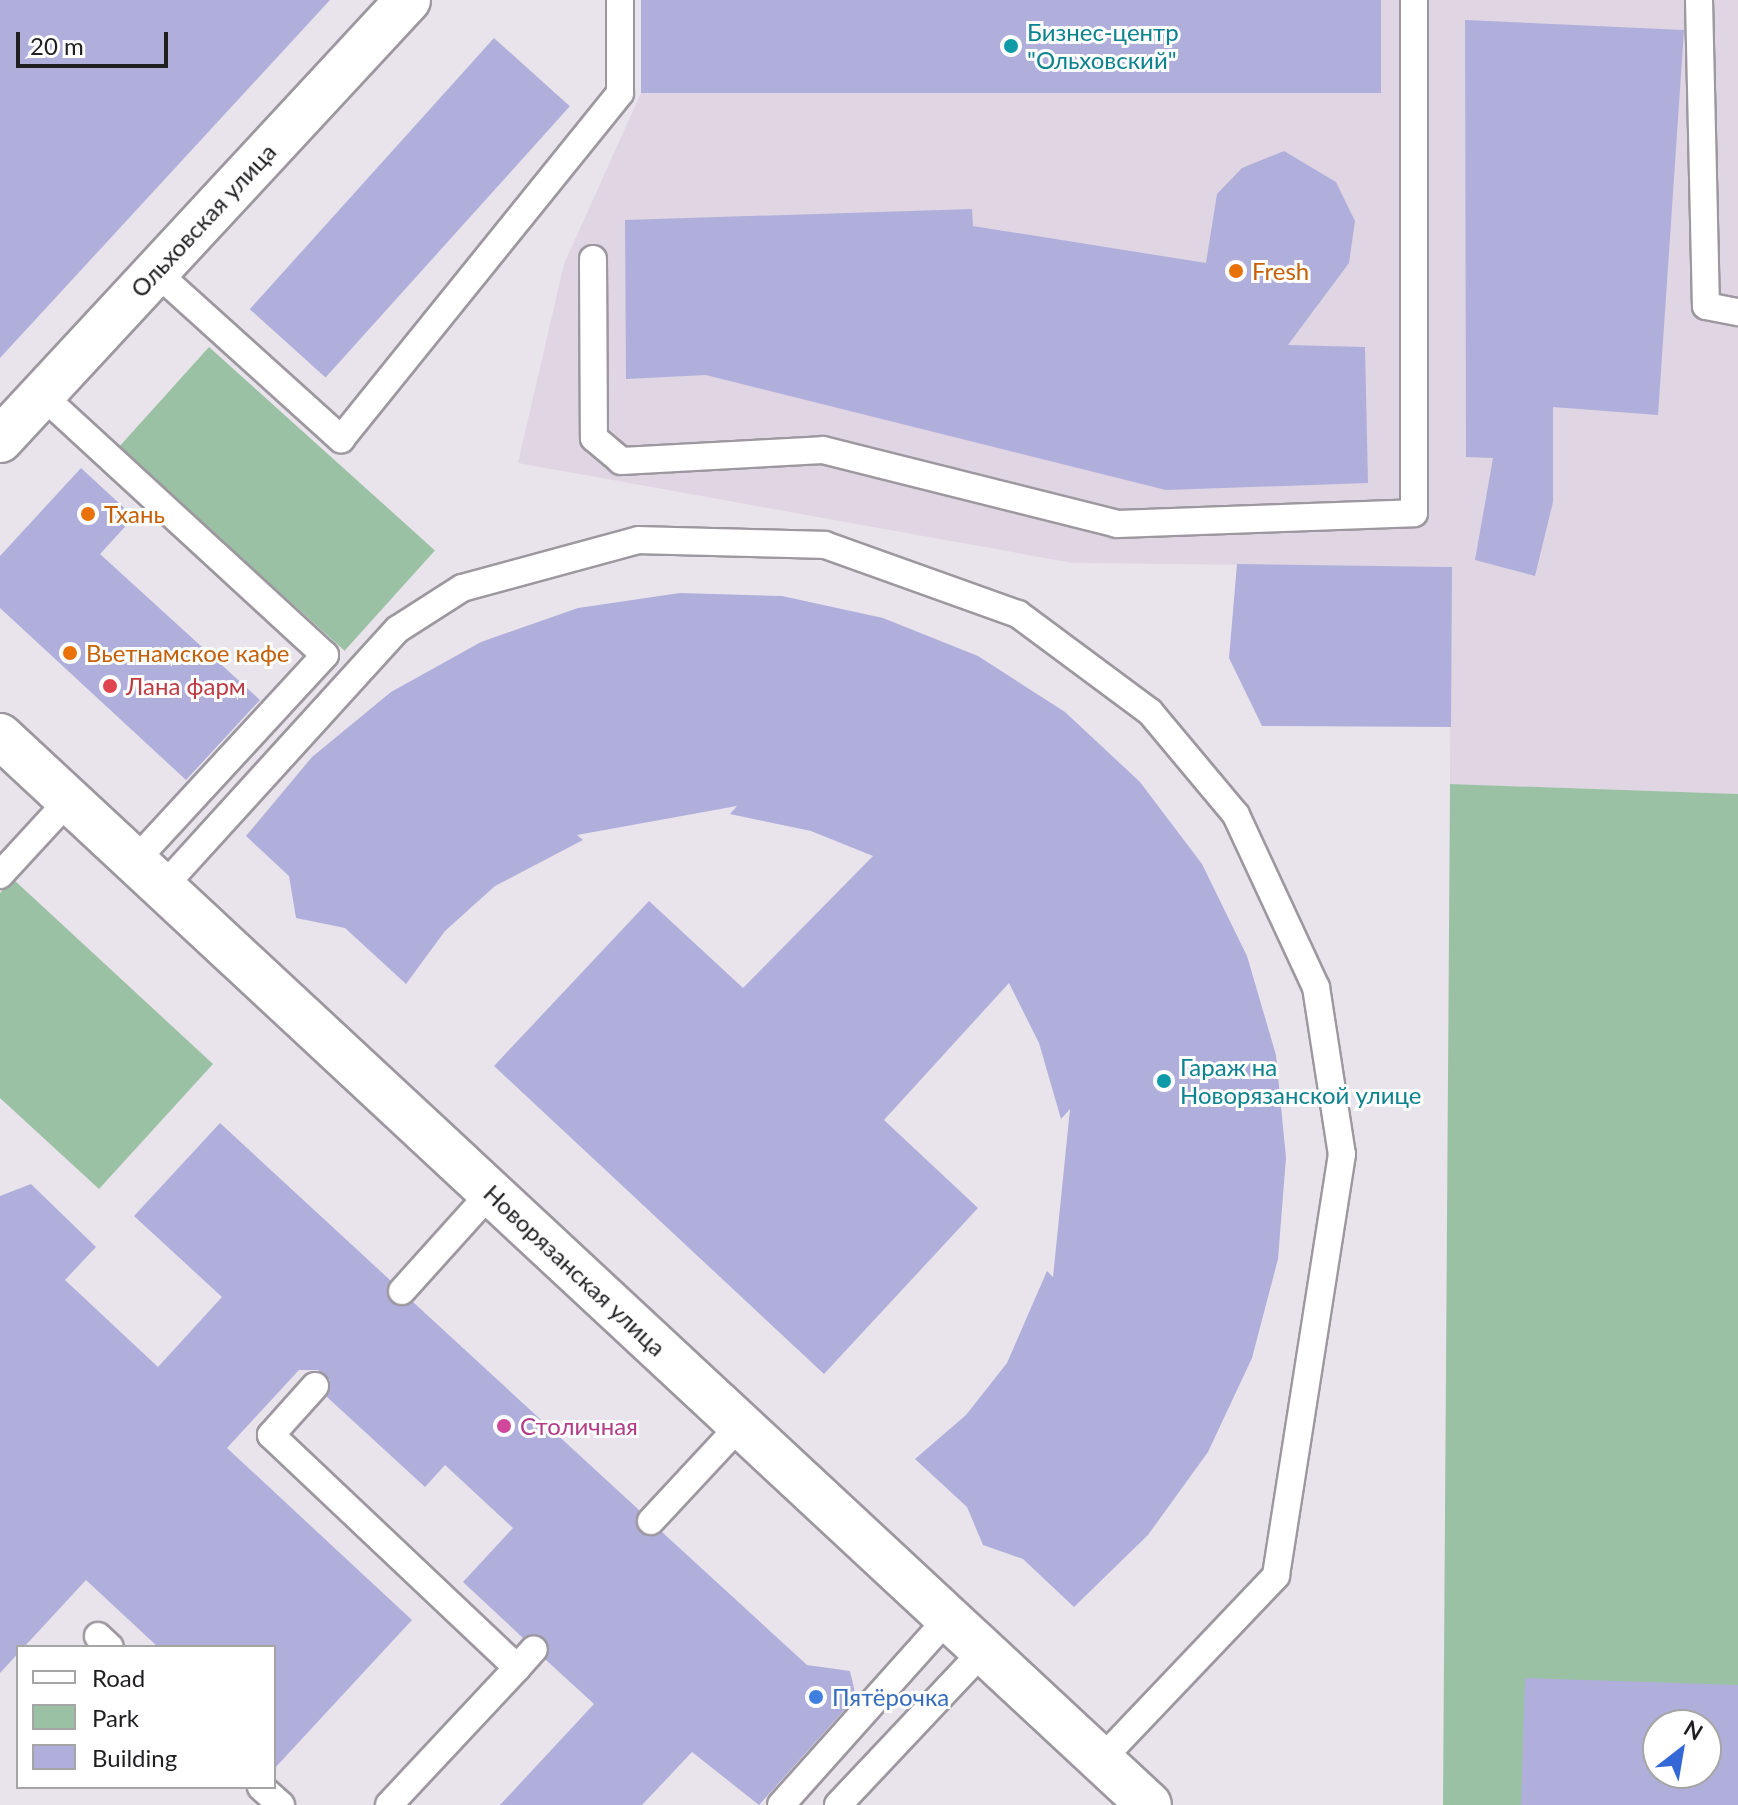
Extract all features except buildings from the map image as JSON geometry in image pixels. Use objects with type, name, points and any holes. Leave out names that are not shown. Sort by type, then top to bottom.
[{"type":"street","name":"Ольховская улица","points":[[0,440],[408,0]]},
{"type":"street","name":"Новорязанская улица","points":[[0,736],[949,1617],[1121,1789]]},
{"type":"lane","points":[[155,271],[341,439],[620,93],[620,0]]},
{"type":"lane","points":[[593,259],[594,438],[621,461],[823,450],[1117,524],[1414,513],[1414,0]]},
{"type":"lane","points":[[1699,0],[1706,306],[1738,312]]},
{"type":"lane","points":[[42,395],[325,655],[149,874]]},
{"type":"lane","points":[[149,874],[398,629],[462,588],[639,540],[825,545],[1018,614],[1150,712],[1236,815],[1316,987],[1342,1154],[1276,1576],[1121,1789]]},
{"type":"lane","points":[[0,875],[69,800]]},
{"type":"lane","points":[[402,1291],[491,1192]]},
{"type":"lane","points":[[315,1386],[271,1435],[525,1658],[389,1805]]},
{"type":"lane","points":[[651,1521],[741,1424]]},
{"type":"lane","points":[[781,1805],[949,1617]]},
{"type":"lane","points":[[838,1805],[984,1650]]},
{"type":"lane","points":[[263,1789],[281,1805]]},
{"type":"shaded area","points":[[1381,0],[1738,0],[1738,794],[1450,784],[1451,567],[1073,563],[518,463],[564,264],[641,93],[1381,92]]},
{"type":"green space","points":[[209,347],[435,550],[345,651],[119,447]]},
{"type":"green space","points":[[1450,784],[1738,794],[1738,1805],[1443,1805]]},
{"type":"green space","points":[[13,879],[213,1064],[99,1189],[0,1098],[0,893]]},
{"type":"place","name":"Бизнес-центр \"Ольховский\"","points":[[1011,46]]},
{"type":"place","name":"Fresh","points":[[1236,271]]},
{"type":"place","name":"Тхань","points":[[88,514]]},
{"type":"place","name":"Вьетнамское кафе","points":[[70,653]]},
{"type":"place","name":"Лана фарм","points":[[110,686]]},
{"type":"place","name":"Гараж на Новорязанской улице","points":[[1164,1081]]},
{"type":"place","name":"Столичная","points":[[504,1426]]},
{"type":"place","name":"Пятёрочка","points":[[816,1697]]}]
